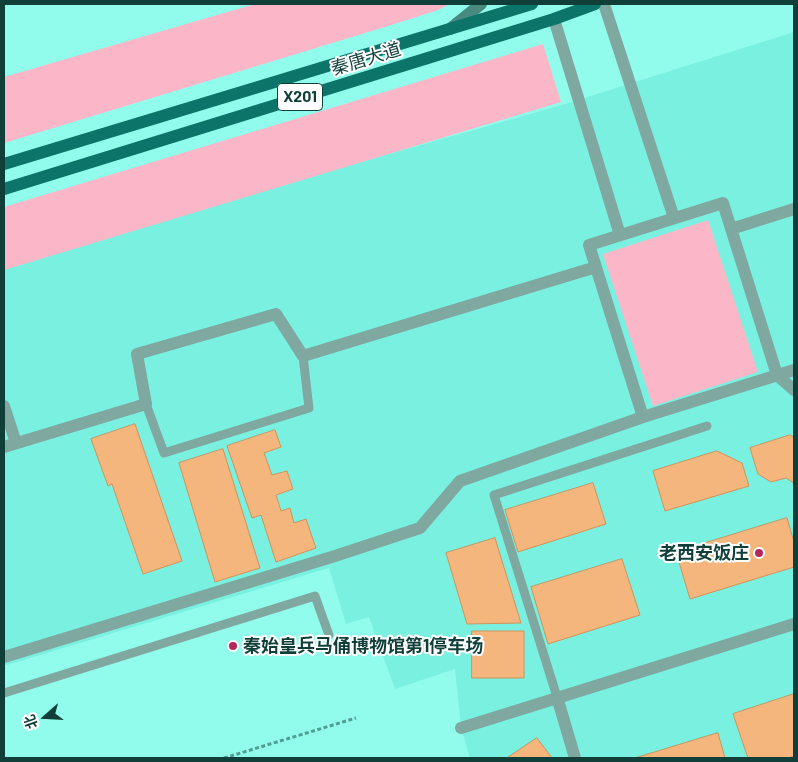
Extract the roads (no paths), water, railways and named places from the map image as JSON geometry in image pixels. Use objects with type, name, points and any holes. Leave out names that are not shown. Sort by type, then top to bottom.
[{"type":"main road","name":"秦唐大道","points":[[4,164],[532,4]]},
{"type":"main road","name":"秦唐大道","points":[[4,189],[554,19],[595,4]]},
{"type":"street","points":[[448,30],[481,4]]},
{"type":"street","points":[[604,4],[674,218]]},
{"type":"street","points":[[554,19],[620,235]]},
{"type":"street","points":[[643,417],[589,245],[723,203],[777,375],[794,390]]},
{"type":"street","points":[[731,229],[794,209]]},
{"type":"street","points":[[4,406],[10,445],[146,404],[136,354],[276,314],[303,356],[596,267]]},
{"type":"street","points":[[4,657],[335,556],[420,528],[460,481],[643,417],[794,370]]},
{"type":"street","points":[[461,728],[794,624]]},
{"type":"street","points":[[557,698],[575,758]]},
{"type":"lane","points":[[146,404],[164,453],[309,408],[303,356]]},
{"type":"lane","points":[[557,698],[494,495],[707,426]]},
{"type":"lane","points":[[4,693],[315,596],[329,635]]},
{"type":"place","name":"老西安饭庄","points":[[759,553]]},
{"type":"place","name":"秦始皇兵马俑博物馆第1停车场","points":[[233,646]]}]
